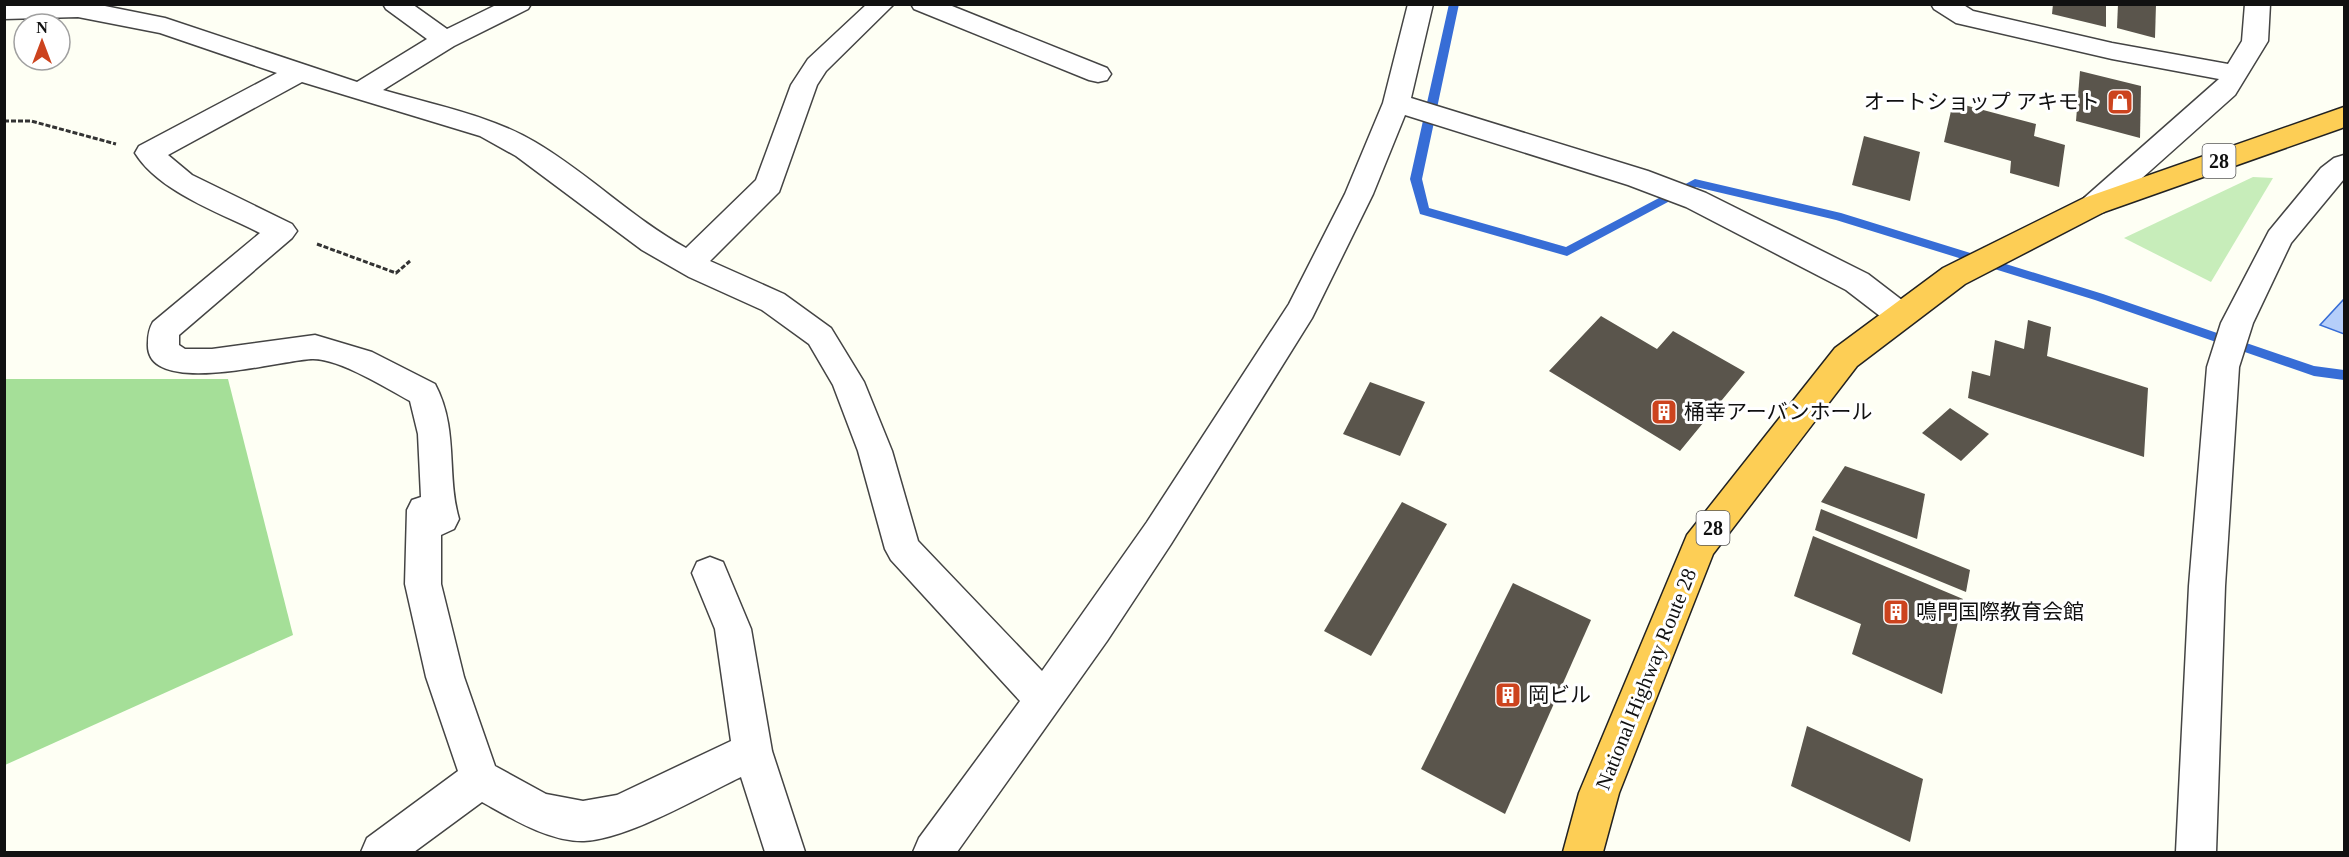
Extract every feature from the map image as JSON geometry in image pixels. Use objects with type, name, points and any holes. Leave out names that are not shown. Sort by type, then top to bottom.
[{"type":"highway","name":"National Highway Route 28","points":[[1582,852],[1599,793],[1699,546],[1846,357],[1954,276],[2094,205],[2344,116]]},
{"type":"street","points":[[395,4],[445,40]]},
{"type":"street","points":[[360,92],[445,40],[519,4]]},
{"type":"street","points":[[689,263],[770,185],[804,85],[817,65],[882,4]]},
{"type":"street","points":[[923,4],[1098,74]]},
{"type":"street","points":[[1943,4],[1965,17],[2112,51],[2235,74]]},
{"type":"street","points":[[2094,205],[2226,88],[2255,41],[2258,4]]},
{"type":"street","points":[[933,852],[1044,700],[1159,533],[1301,310],[1359,194],[1396,103],[1415,6]]},
{"type":"street","points":[[4,11],[78,9],[165,26],[360,92],[490,130],[526,149],[651,242],[773,303],[820,336],[848,382],[875,451],[903,549],[1044,700]]},
{"type":"street","points":[[301,72],[149,153],[182,182],[282,231],[164,330],[163,351],[180,361],[212,361],[315,347],[361,361],[424,393],[435,434],[431,515],[423,584],[445,677],[480,779],[541,813],[583,821],[620,814],[752,751]]},
{"type":"street","points":[[1396,103],[1638,178],[1696,200],[1857,282],[1900,315]]},
{"type":"street","points":[[2196,852],[2207,586],[2223,367],[2236,323],[2278,238],[2331,176],[2344,165]]},
{"type":"street","points":[[710,573],[733,628],[752,751],[784,852]]},
{"type":"street","points":[[381,852],[480,779]]},
{"type":"path","points":[[4,121],[31,121],[149,153]]},
{"type":"path","points":[[282,231],[396,273],[410,261]]},
{"type":"green space","points":[[2253,177],[2273,178],[2211,282],[2124,238]]},
{"type":"green space","points":[[4,379],[228,379],[293,635],[5,765]]},
{"type":"water","points":[[2344,299],[2344,334],[2320,325]]},
{"type":"building","points":[[2053,4],[2106,4],[2106,27],[2052,14]]},
{"type":"building","points":[[2118,4],[2156,4],[2155,38],[2117,28]]},
{"type":"building","points":[[2080,71],[2141,86],[2140,138],[2076,121]]},
{"type":"building","points":[[1953,102],[2036,124],[2034,136],[2065,145],[2059,187],[2010,173],[2011,161],[1944,142]]},
{"type":"building","points":[[1864,136],[1920,152],[1910,201],[1852,185]]},
{"type":"building","name":"桶幸アーバンホール","points":[[1601,316],[1657,349],[1673,331],[1745,372],[1680,451],[1549,371]]},
{"type":"building","points":[[2028,320],[2051,327],[2047,356],[2148,388],[2144,457],[1968,398],[1972,371],[1990,376],[1995,340],[2024,349]]},
{"type":"building","points":[[1370,382],[1425,402],[1400,456],[1343,434]]},
{"type":"building","points":[[1950,408],[1989,434],[1961,461],[1922,433]]},
{"type":"building","points":[[1845,466],[1925,494],[1917,539],[1821,502]]},
{"type":"building","points":[[1402,502],[1447,524],[1371,656],[1324,631]]},
{"type":"building","points":[[1821,509],[1970,570],[1966,592],[1815,530]]},
{"type":"building","name":"鳴門国際教育会館","points":[[1813,536],[1963,599],[1942,694],[1852,654],[1861,624],[1794,596]]},
{"type":"building","name":"岡ビル","points":[[1513,583],[1591,620],[1505,814],[1421,769]]},
{"type":"building","points":[[1807,726],[1923,779],[1910,842],[1791,786]]},
{"type":"waterway","points":[[1454,4],[1416,179],[1424,211],[1567,252],[1695,183],[1837,216],[2099,297],[2314,371],[2344,375]]},
{"type":"place","name":"オートショップ アキモト","points":[[2120,102]]},
{"type":"place","name":"桶幸アーバンホール","points":[[1664,412]]},
{"type":"place","name":"鳴門国際教育会館","points":[[1896,612]]},
{"type":"place","name":"岡ビル","points":[[1508,695]]}]
